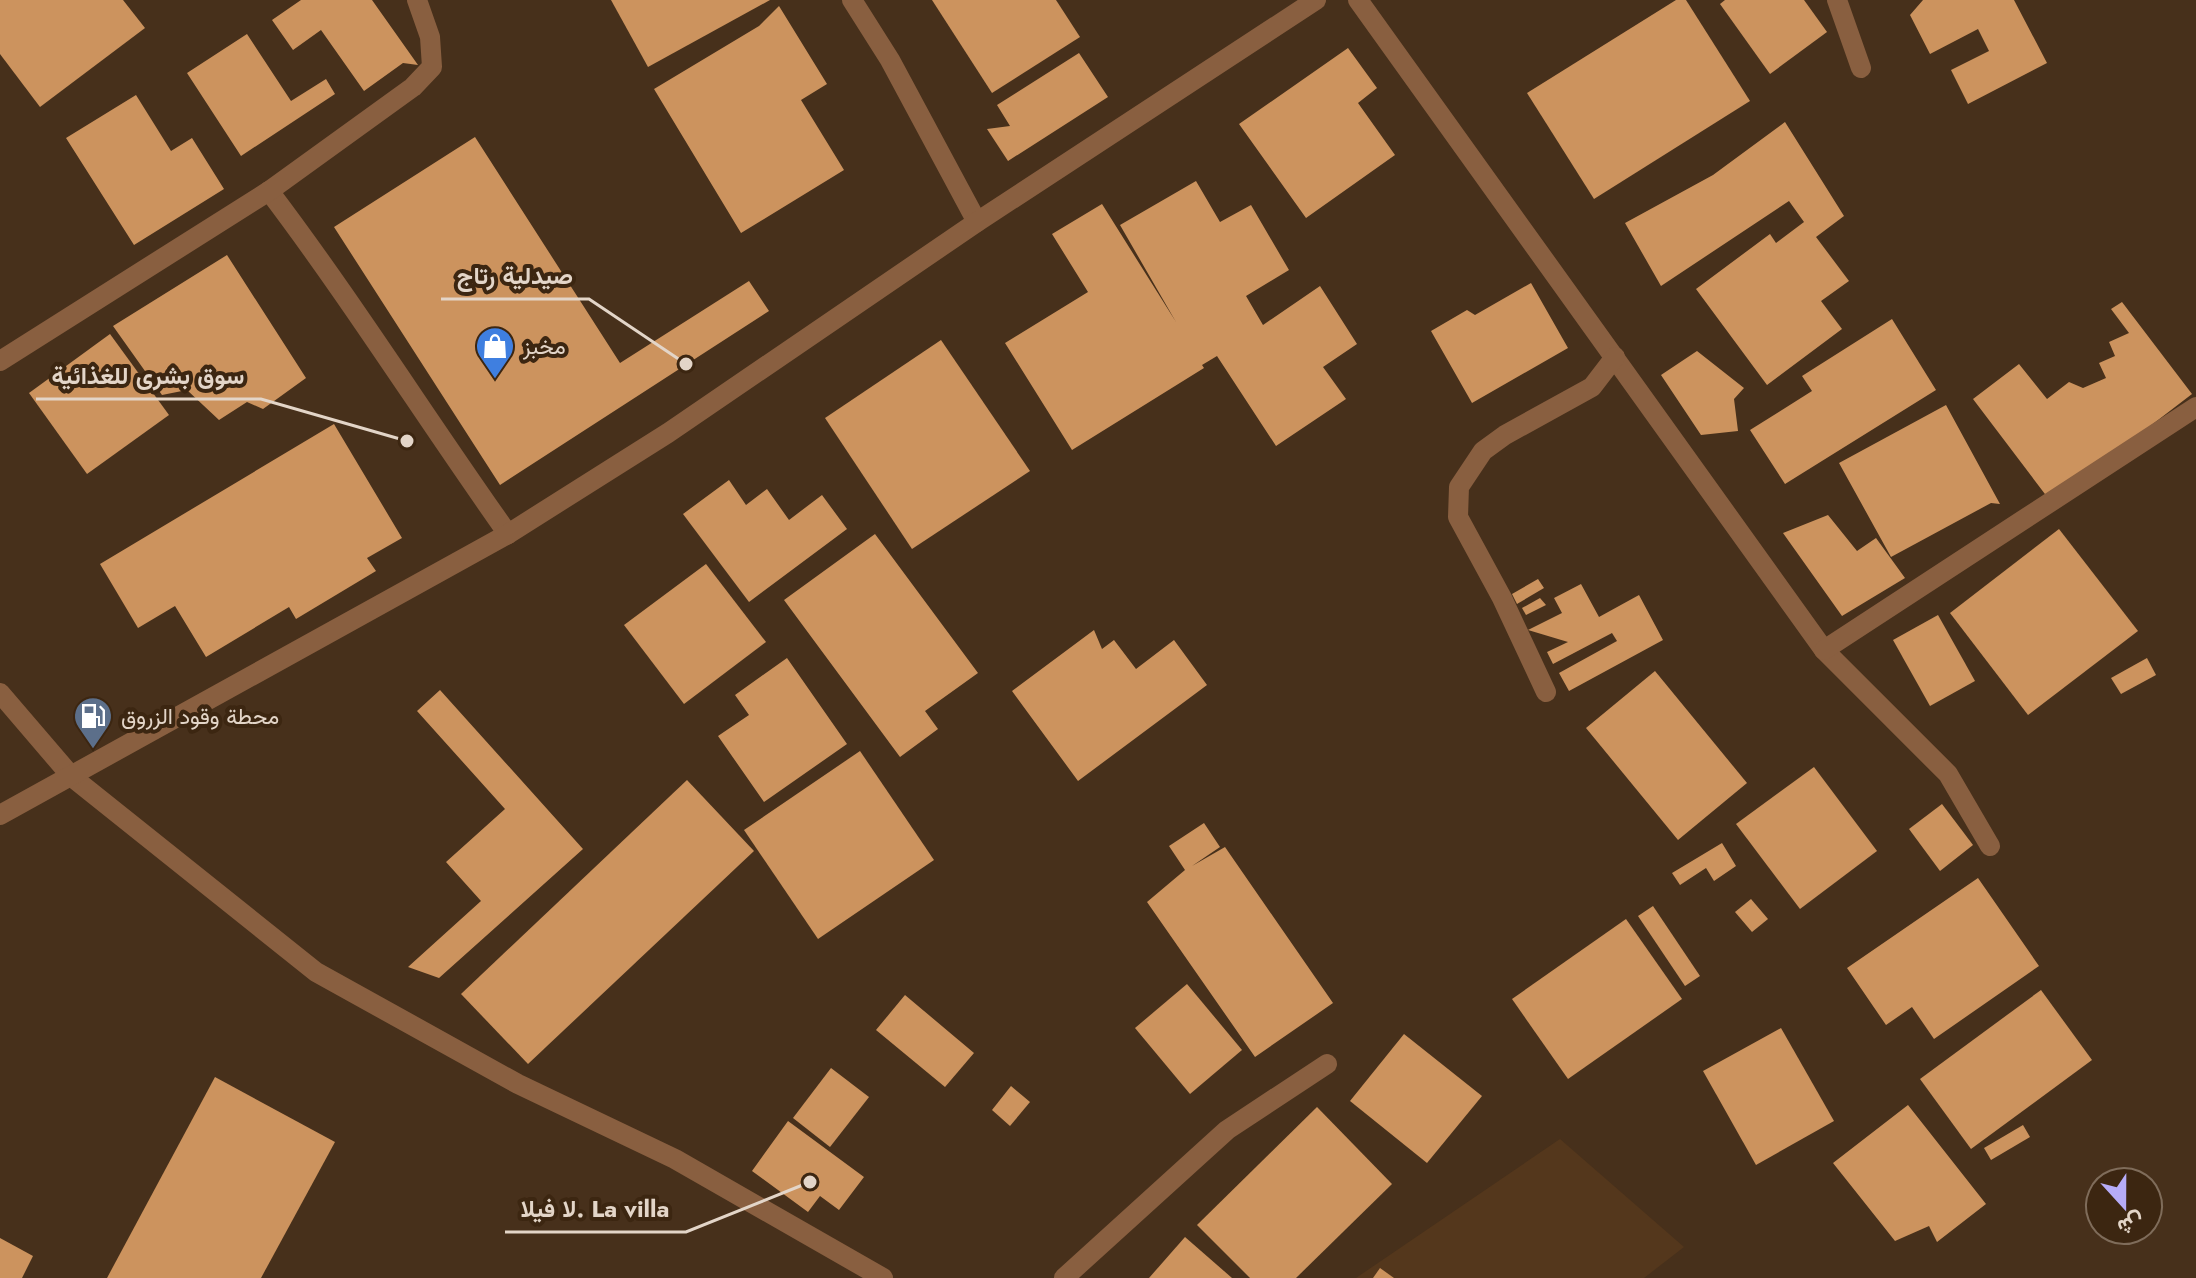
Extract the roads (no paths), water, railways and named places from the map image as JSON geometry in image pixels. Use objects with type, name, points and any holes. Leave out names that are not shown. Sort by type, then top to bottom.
[{"type":"street","points":[[0,361],[269,191],[413,87],[432,67],[430,37],[417,0]]},
{"type":"street","points":[[852,0],[897,73],[977,222]]},
{"type":"street","points":[[0,815],[508,534],[668,433],[977,222],[1316,0]]},
{"type":"street","points":[[1358,0],[1824,650],[1948,774],[1990,846]]},
{"type":"street","points":[[1837,0],[1861,68]]},
{"type":"street","points":[[269,191],[316,252],[406,390],[508,534]]},
{"type":"street","points":[[1546,692],[1502,598],[1458,517],[1459,487],[1483,451],[1505,435],[1592,387],[1615,357]]},
{"type":"street","points":[[1824,650],[2196,407]]},
{"type":"street","points":[[0,693],[72,777],[316,972],[518,1084],[675,1159],[883,1278]]},
{"type":"street","points":[[1064,1278],[1227,1130],[1327,1064]]},
{"type":"place","name":"صيدلية رتاج","points":[[686,364]]},
{"type":"place","name":"مخبز","points":[[495,380]]},
{"type":"place","name":"سوق بشرى للغذائية","points":[[407,441]]},
{"type":"place","name":"محطة وقود الزروق","points":[[93,750]]},
{"type":"place","name":"لا فيلا. La villa","points":[[810,1182]]}]
